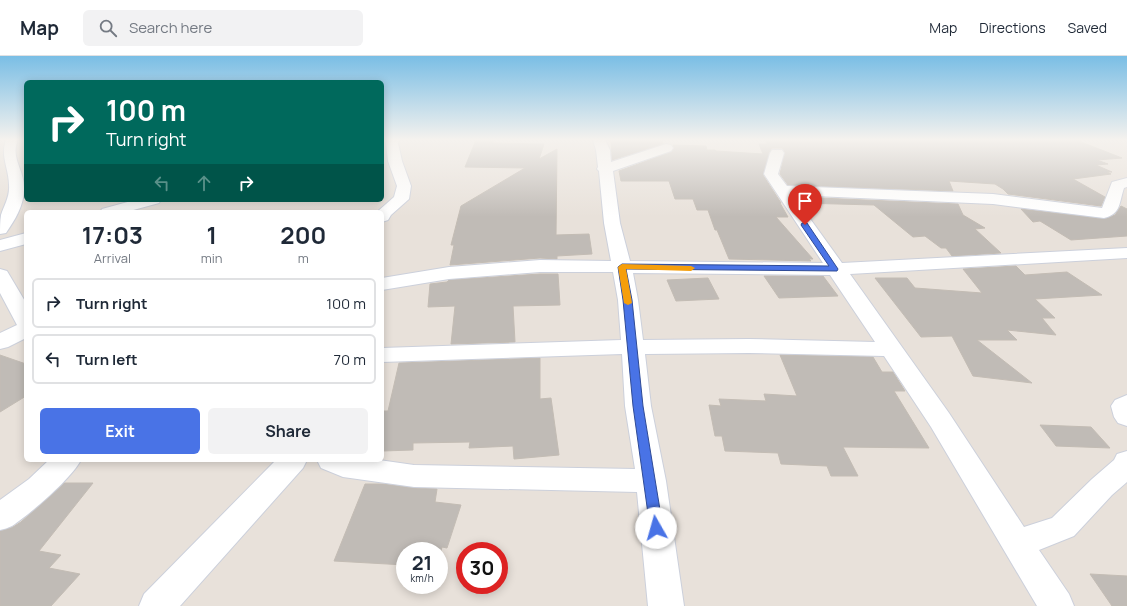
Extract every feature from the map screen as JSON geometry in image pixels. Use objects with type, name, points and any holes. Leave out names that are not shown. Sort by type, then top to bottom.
[{"type":"street","points":[[0,230],[15,202],[17,193],[17,185],[11,166]]},
{"type":"street","points":[[384,214],[402,199],[404,186],[397,166]]},
{"type":"street","points":[[604,166],[612,223],[628,300],[638,406],[650,481],[666,606]]},
{"type":"street","points":[[604,169],[614,166]]},
{"type":"street","points":[[773,166],[771,174],[834,269],[940,420],[1056,606]]},
{"type":"street","points":[[783,190],[993,199],[1104,213],[1109,211],[1117,184],[1127,182]]},
{"type":"street","points":[[116,210],[146,202]]},
{"type":"street","points":[[0,246],[24,239]]},
{"type":"street","points":[[384,284],[449,273],[540,266],[834,269],[934,265],[1127,252]]},
{"type":"street","points":[[0,275],[24,318]]},
{"type":"street","points":[[0,342],[24,330]]},
{"type":"street","points":[[384,354],[632,347],[765,346],[890,349]]},
{"type":"street","points":[[1127,404],[1124,406],[1127,417]]},
{"type":"street","points":[[0,517],[39,487],[65,462]]},
{"type":"street","points":[[157,606],[291,462]]},
{"type":"street","points":[[335,462],[343,466],[414,476],[650,481]]},
{"type":"street","points":[[1017,544],[1063,527],[1102,487],[1124,468],[1127,462]]},
{"type":"building","points":[[466,166],[557,166],[556,235],[589,234],[592,254],[557,256],[557,259],[540,258],[450,265],[454,245],[451,245],[461,206],[525,168],[465,167]]},
{"type":"building","points":[[634,166],[766,166],[763,175],[788,217],[776,217],[813,259],[809,259],[811,261],[729,259],[717,230],[715,230],[708,210],[697,210],[693,199],[675,199],[669,181],[621,181],[619,171]]},
{"type":"building","points":[[782,166],[1098,166],[1112,172],[1107,172],[1111,174],[1073,179],[1105,197],[1101,206],[1008,194],[995,184],[949,181],[953,191],[788,185],[780,174]]},
{"type":"building","points":[[796,197],[958,204],[963,215],[985,228],[975,229],[1001,253],[952,256],[946,248],[941,248],[925,236],[913,237],[874,205],[801,203]]},
{"type":"building","points":[[1121,206],[1127,209],[1127,236],[1071,240],[1040,221],[1033,222],[1021,209],[1104,219],[1115,215]]},
{"type":"building","points":[[1016,266],[1025,275],[1067,272],[1102,295],[1035,299],[1055,318],[1042,318],[1056,335],[1007,330],[1017,340],[977,340],[1032,383],[973,376],[952,336],[921,337],[875,278],[907,278],[915,288],[982,293],[963,269]]},
{"type":"building","points":[[558,274],[560,305],[513,306],[515,342],[451,344],[455,306],[428,307],[430,284],[447,282],[449,280]]},
{"type":"building","points":[[764,276],[823,276],[838,296],[779,298]]},
{"type":"building","points":[[708,278],[719,299],[676,301],[667,280]]},
{"type":"building","points":[[0,355],[24,363],[24,397],[0,412]]},
{"type":"building","points":[[780,355],[873,357],[882,372],[893,372],[905,391],[894,391],[929,448],[843,447],[858,476],[831,476],[827,466],[781,464],[778,453],[725,451],[722,436],[715,436],[709,405],[721,406],[719,399],[766,401],[764,394],[797,396]]},
{"type":"building","points":[[540,358],[540,399],[551,398],[559,455],[514,459],[513,446],[469,448],[470,442],[413,443],[413,450],[384,451],[384,411],[388,411],[399,363]]},
{"type":"building","points":[[1040,425],[1091,427],[1110,448],[1056,446]]},
{"type":"building","points":[[64,483],[93,483],[39,551],[61,555],[49,568],[80,574],[51,606],[0,606],[0,531],[13,527],[21,522]]},
{"type":"building","points":[[365,484],[383,484],[437,489],[435,502],[461,505],[448,545],[448,542],[396,542],[396,564],[334,561]]},
{"type":"building","points":[[1090,574],[1127,576],[1127,606],[1112,606]]},
{"type":"slow traffic","points":[[628,303],[622,267],[691,268]]},
{"type":"route","points":[[656,528],[638,406],[628,300],[622,267],[834,269],[805,225]]}]
